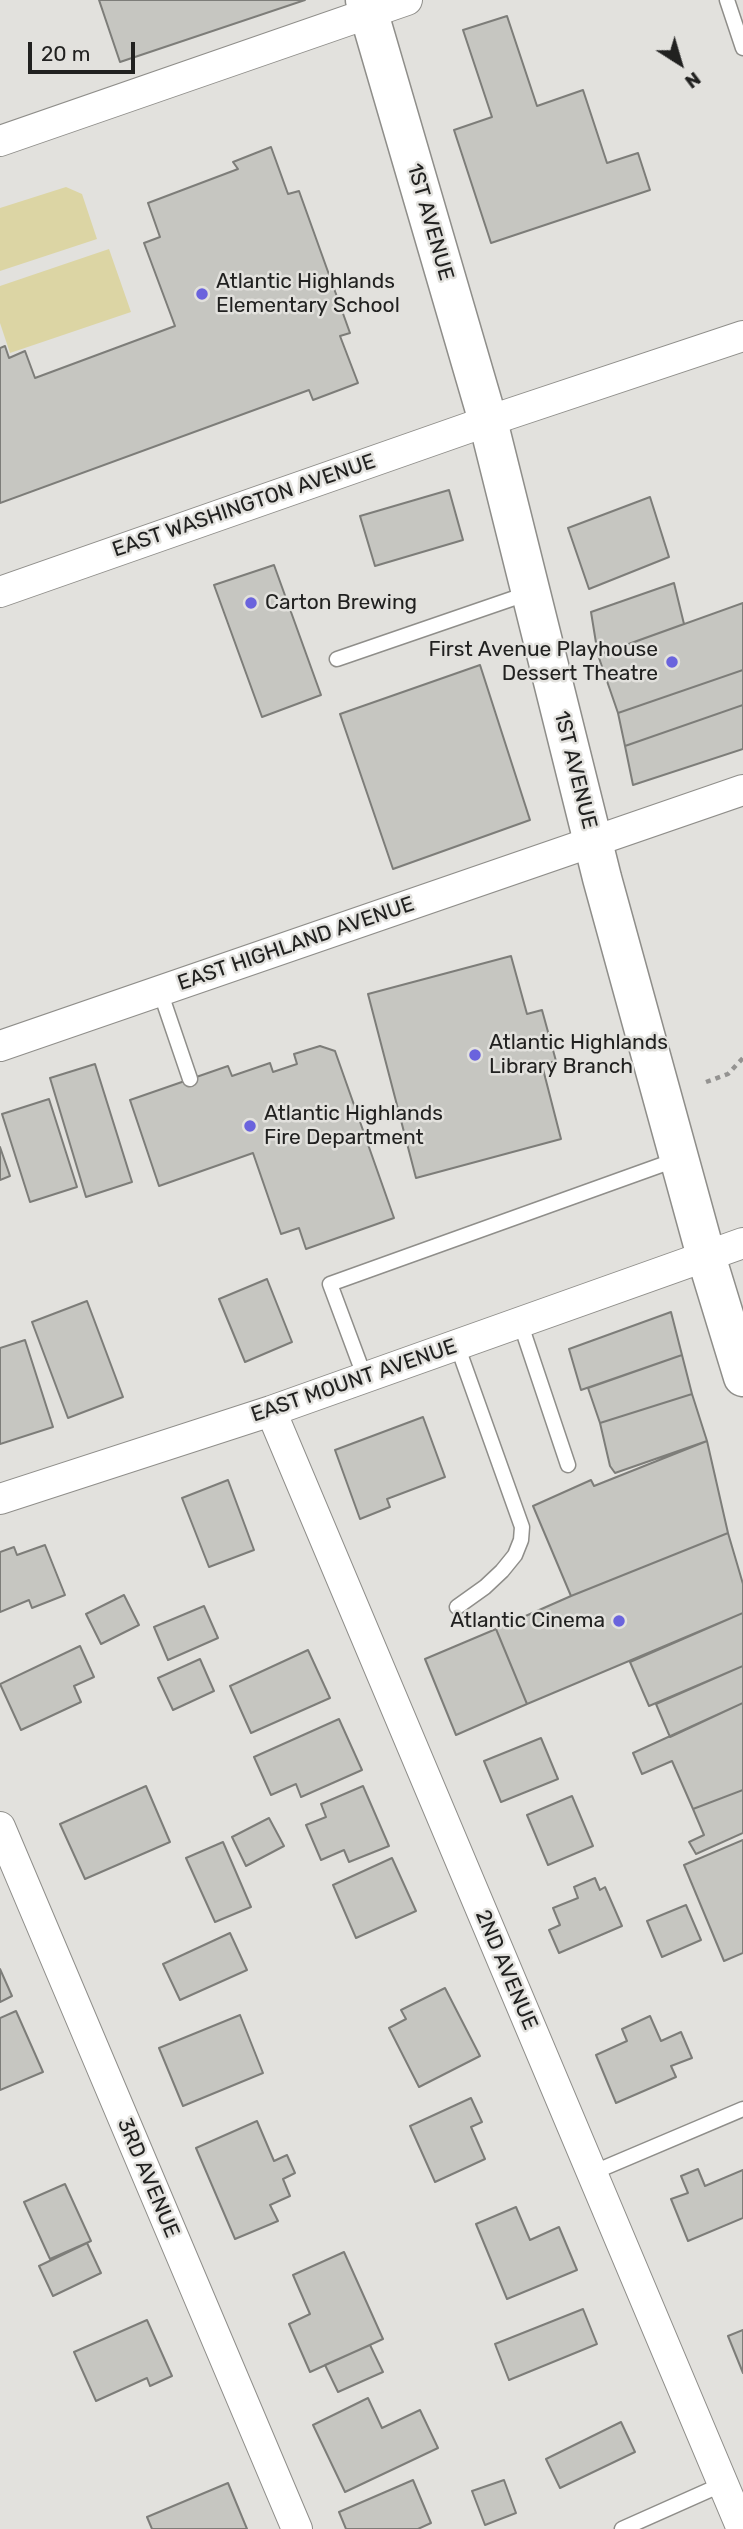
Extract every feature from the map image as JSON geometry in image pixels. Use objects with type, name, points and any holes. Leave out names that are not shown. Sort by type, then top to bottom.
[{"type":"street","points":[[0,141],[367,7],[407,0]]},
{"type":"street","name":"1ST AVENUE","points":[[367,7],[488,421],[593,843],[706,1255],[743,1377]]},
{"type":"street","name":"EAST WASHINGTON AVENUE","points":[[0,592],[488,421],[743,336]]},
{"type":"street","name":"EAST HIGHLAND AVENUE","points":[[0,1046],[743,790]]},
{"type":"street","name":"EAST MOUNT AVENUE","points":[[0,1499],[271,1412],[743,1243]]},
{"type":"street","name":"2ND AVENUE","points":[[271,1412],[742,2529]]},
{"type":"street","name":"3RD AVENUE","points":[[0,1827],[296,2529]]},
{"type":"lane","points":[[727,0],[743,48]]},
{"type":"lane","points":[[337,659],[530,593]]},
{"type":"lane","points":[[160,991],[190,1079]]},
{"type":"lane","points":[[365,1378],[330,1284],[680,1158]]},
{"type":"lane","points":[[520,1322],[568,1465]]},
{"type":"lane","points":[[457,1345],[522,1527],[521,1540],[515,1555],[485,1587],[457,1607]]},
{"type":"lane","points":[[592,2173],[743,2109]]},
{"type":"lane","points":[[622,2529],[723,2484]]},
{"type":"path","points":[[706,1082],[728,1074],[743,1058]]},
{"type":"shaded area","points":[[66,187],[82,194],[97,239],[0,271],[0,208]]},
{"type":"shaded area","points":[[109,249],[131,312],[10,353],[0,323],[0,286]]},
{"type":"building","points":[[99,0],[305,0],[120,62]]},
{"type":"building","points":[[507,16],[537,106],[583,90],[607,163],[638,153],[650,190],[491,243],[454,130],[492,117],[463,30]]},
{"type":"building","points":[[271,147],[288,194],[299,191],[350,333],[340,336],[358,383],[313,400],[309,390],[0,503],[0,348],[5,346],[9,358],[25,351],[35,378],[175,326],[144,243],[160,237],[148,203],[238,169],[233,162]]},
{"type":"building","points":[[449,490],[463,540],[375,566],[360,516]]},
{"type":"building","points":[[650,497],[669,557],[589,589],[568,528]]},
{"type":"building","points":[[274,565],[321,695],[262,717],[214,585]]},
{"type":"building","points":[[674,583],[684,624],[598,655],[591,612]]},
{"type":"building","name":"First Avenue Playhouse Dessert Theatre","points":[[743,603],[743,670],[618,713],[598,655]]},
{"type":"building","points":[[480,665],[530,820],[393,869],[340,714]]},
{"type":"building","points":[[743,670],[743,705],[625,746],[618,713]]},
{"type":"building","points":[[743,705],[743,749],[633,785],[625,746]]},
{"type":"building","points":[[511,956],[527,1014],[542,1010],[556,1061],[542,1065],[561,1139],[416,1178],[368,994]]},
{"type":"building","name":"Atlantic Highlands Fire Department","points":[[320,1046],[335,1051],[394,1218],[306,1249],[299,1228],[281,1234],[253,1153],[159,1186],[130,1100],[228,1066],[232,1076],[270,1063],[273,1072],[297,1064],[294,1054]]},
{"type":"building","points":[[95,1064],[132,1182],[86,1197],[50,1078]]},
{"type":"building","points":[[49,1099],[77,1187],[30,1202],[2,1114]]},
{"type":"building","points":[[0,1147],[10,1176],[0,1180]]},
{"type":"building","points":[[267,1279],[292,1342],[245,1362],[219,1299]]},
{"type":"building","points":[[87,1301],[123,1397],[68,1418],[32,1322]]},
{"type":"building","points":[[671,1312],[682,1355],[581,1390],[569,1349]]},
{"type":"building","points":[[25,1340],[53,1427],[0,1444],[0,1348]]},
{"type":"building","points":[[682,1355],[692,1394],[600,1423],[588,1388]]},
{"type":"building","points":[[692,1394],[707,1441],[615,1473],[610,1466],[600,1423]]},
{"type":"building","points":[[423,1417],[445,1477],[387,1499],[390,1507],[360,1519],[335,1450]]},
{"type":"building","points":[[707,1441],[728,1533],[571,1596],[533,1506],[591,1480],[594,1486]]},
{"type":"building","points":[[228,1480],[254,1550],[209,1567],[182,1498]]},
{"type":"building","name":"Atlantic Cinema","points":[[728,1533],[743,1584],[743,1613],[527,1704],[496,1629]]},
{"type":"building","points":[[45,1545],[65,1595],[32,1608],[29,1600],[0,1612],[0,1552],[14,1547],[17,1555]]},
{"type":"building","points":[[124,1595],[139,1625],[101,1644],[86,1614]]},
{"type":"building","points":[[204,1606],[218,1638],[168,1660],[154,1627]]},
{"type":"building","points":[[743,1613],[743,1666],[649,1706],[630,1662]]},
{"type":"building","points":[[496,1629],[527,1704],[456,1735],[425,1659]]},
{"type":"building","points":[[80,1646],[94,1677],[74,1686],[81,1702],[21,1730],[0,1684]]},
{"type":"building","points":[[308,1650],[330,1698],[251,1733],[230,1686]]},
{"type":"building","points":[[200,1659],[214,1691],[173,1710],[158,1678]]},
{"type":"building","points":[[743,1666],[743,1703],[670,1737],[656,1704]]},
{"type":"building","points":[[743,1703],[743,1790],[693,1809],[672,1761],[642,1774],[633,1753]]},
{"type":"building","points":[[339,1719],[362,1770],[301,1797],[296,1784],[271,1795],[254,1757]]},
{"type":"building","points":[[541,1738],[558,1779],[501,1802],[484,1761]]},
{"type":"building","points":[[146,1786],[170,1842],[85,1879],[60,1824]]},
{"type":"building","points":[[363,1786],[389,1846],[349,1862],[344,1850],[321,1860],[306,1825],[326,1817],[321,1804]]},
{"type":"building","points":[[743,1790],[743,1833],[696,1854],[689,1842],[704,1835],[693,1809]]},
{"type":"building","points":[[572,1796],[593,1846],[548,1865],[527,1815]]},
{"type":"building","points":[[269,1818],[284,1846],[246,1866],[232,1837]]},
{"type":"building","points":[[743,1840],[743,1953],[724,1961],[684,1865]]},
{"type":"building","points":[[223,1842],[251,1907],[215,1922],[186,1858]]},
{"type":"building","points":[[392,1858],[416,1911],[356,1938],[333,1885]]},
{"type":"building","points":[[595,1878],[600,1890],[605,1887],[622,1926],[559,1953],[549,1930],[560,1925],[553,1908],[578,1898],[574,1887]]},
{"type":"building","points":[[686,1905],[701,1940],[662,1957],[647,1921]]},
{"type":"building","points":[[230,1933],[247,1970],[180,2000],[163,1964]]},
{"type":"building","points":[[0,1969],[12,1996],[0,2002]]},
{"type":"building","points":[[445,1988],[480,2056],[419,2087],[389,2028],[406,2019],[401,2010]]},
{"type":"building","points":[[16,2011],[43,2072],[0,2090],[0,2018]]},
{"type":"building","points":[[240,2015],[263,2073],[183,2106],[159,2048]]},
{"type":"building","points":[[650,2016],[661,2041],[681,2032],[692,2058],[671,2066],[676,2077],[616,2103],[596,2055],[627,2041],[622,2029]]},
{"type":"building","points":[[471,2098],[482,2122],[471,2127],[485,2159],[435,2182],[410,2126]]},
{"type":"building","points":[[257,2121],[274,2161],[287,2155],[295,2173],[283,2179],[290,2196],[270,2205],[278,2221],[235,2239],[196,2148]]},
{"type":"building","points":[[698,2169],[705,2186],[743,2170],[743,2218],[688,2241],[671,2199],[688,2193],[681,2176]]},
{"type":"building","points":[[65,2184],[91,2241],[50,2259],[24,2202]]},
{"type":"building","points":[[516,2207],[530,2240],[559,2227],[577,2270],[507,2299],[476,2224]]},
{"type":"building","points":[[87,2243],[101,2273],[53,2296],[39,2266]]},
{"type":"building","points":[[344,2252],[383,2339],[310,2372],[289,2324],[310,2314],[293,2275]]},
{"type":"building","points":[[583,2309],[597,2344],[509,2380],[495,2344]]},
{"type":"building","points":[[147,2320],[172,2376],[150,2386],[147,2378],[96,2401],[74,2352]]},
{"type":"building","points":[[743,2330],[743,2373],[728,2336]]},
{"type":"building","points":[[370,2345],[383,2372],[338,2392],[325,2365]]},
{"type":"building","points":[[368,2398],[382,2428],[420,2410],[438,2448],[345,2492],[313,2425]]},
{"type":"building","points":[[621,2422],[635,2452],[560,2488],[546,2459]]},
{"type":"building","points":[[413,2480],[431,2523],[418,2529],[346,2529],[339,2512]]},
{"type":"building","points":[[504,2480],[516,2513],[485,2525],[472,2491]]},
{"type":"building","points":[[228,2483],[247,2529],[152,2529],[147,2517]]},
{"type":"place","name":"Atlantic Highlands Elementary School","points":[[202,294]]},
{"type":"place","name":"Carton Brewing","points":[[251,603]]},
{"type":"place","name":"First Avenue Playhouse Dessert Theatre","points":[[672,662]]},
{"type":"place","name":"Atlantic Highlands Library Branch","points":[[475,1055]]},
{"type":"place","name":"Atlantic Highlands Fire Department","points":[[250,1126]]},
{"type":"place","name":"Atlantic Cinema","points":[[619,1621]]}]
